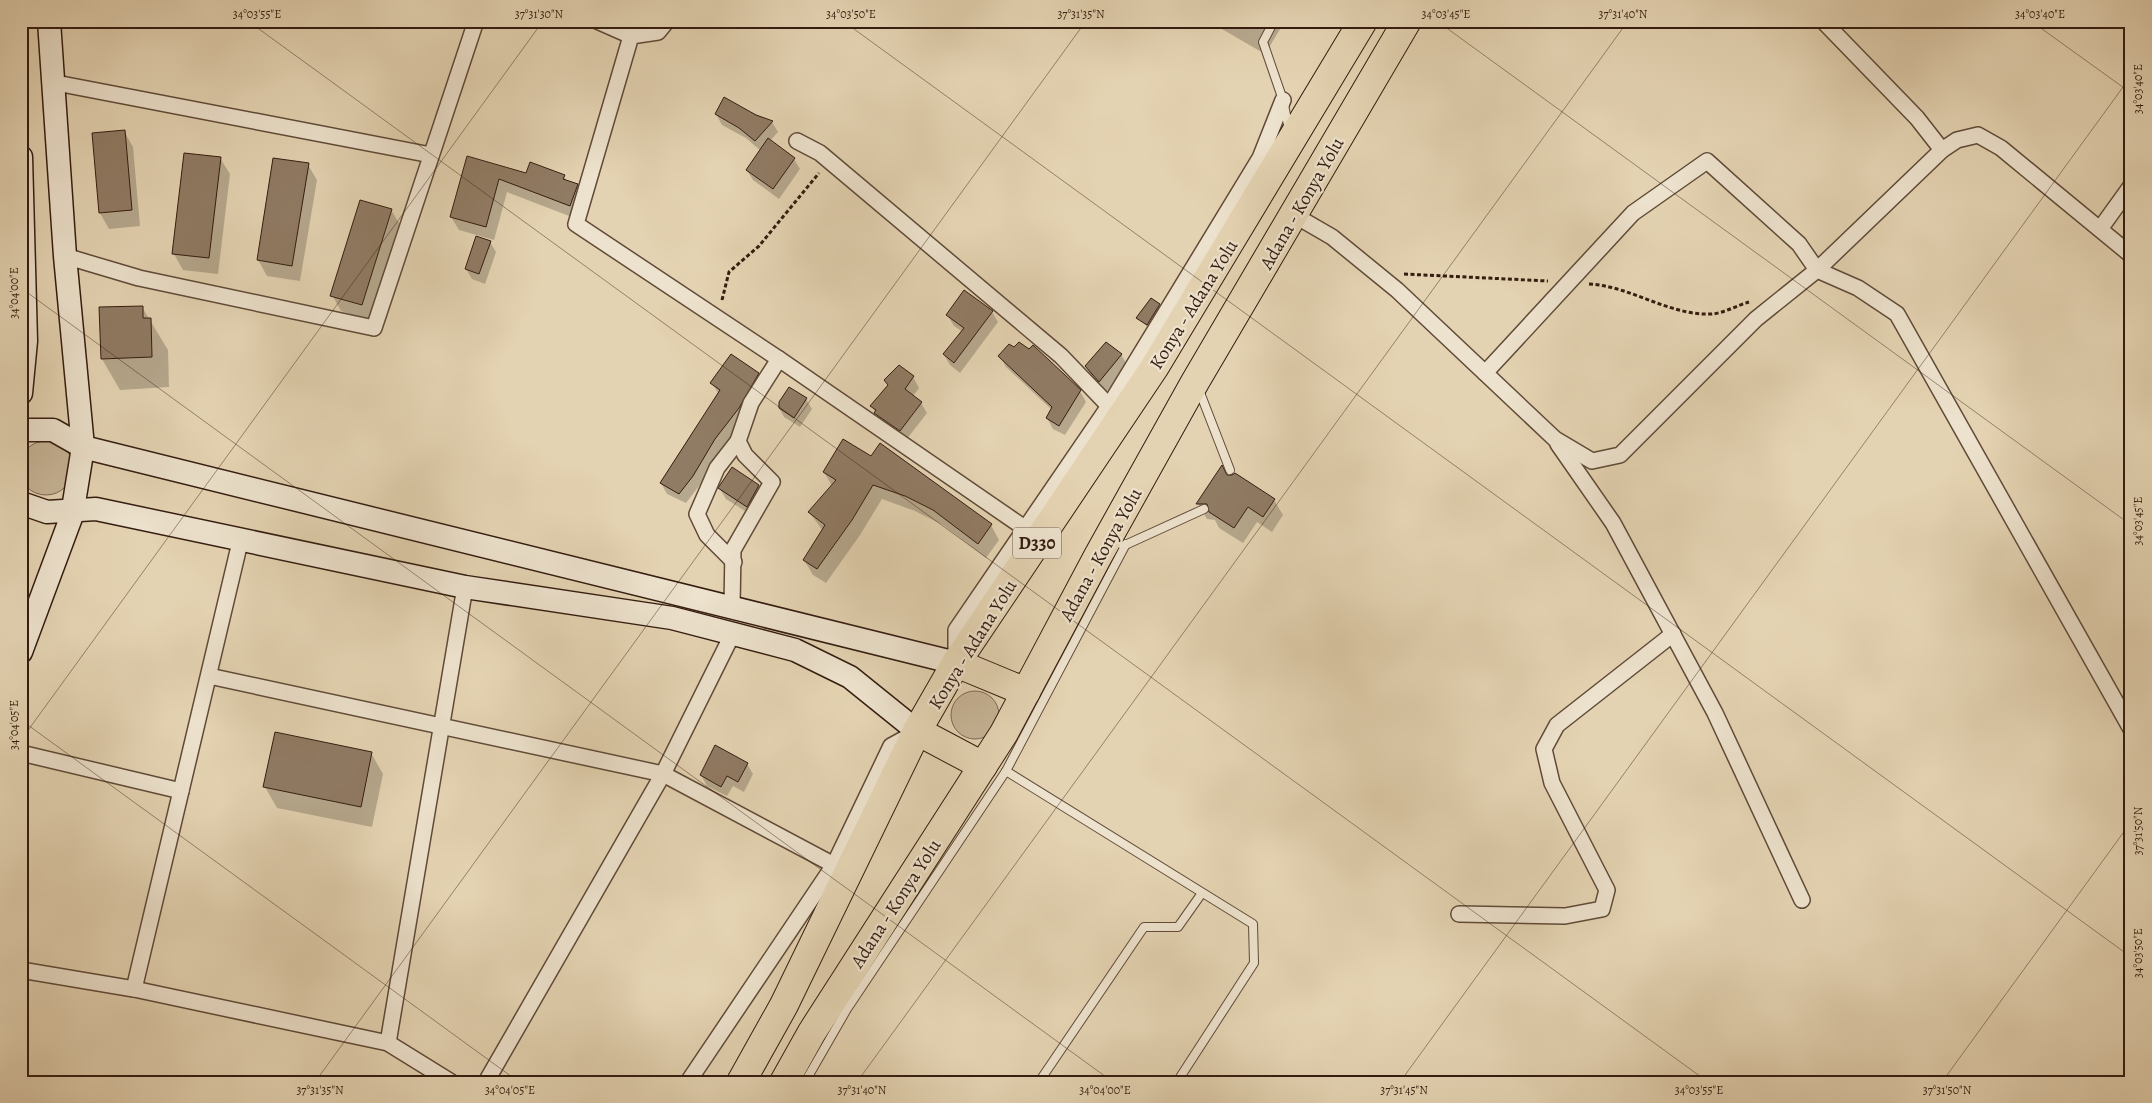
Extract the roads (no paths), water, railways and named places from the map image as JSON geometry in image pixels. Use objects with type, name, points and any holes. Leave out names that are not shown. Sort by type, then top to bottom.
[{"type":"highway","name":"Konya - Adana Yolu","points":[[741,1082],[784,1005],[917,731],[956,663],[1154,368],[1292,143],[1362,21]]},
{"type":"highway","name":"Adana - Konya Yolu","points":[[784,1082],[812,1032],[995,768],[1004,734],[1098,556],[1196,382],[1407,21]]},
{"type":"highway","points":[[956,663],[1026,692]]},
{"type":"highway","points":[[917,731],[995,768]]},
{"type":"main road","points":[[21,652],[73,510],[84,447],[65,256],[48,21]]},
{"type":"main road","points":[[21,157],[24,341],[21,393]]},
{"type":"main road","points":[[21,430],[53,430],[84,447],[956,663]]},
{"type":"main road","points":[[21,502],[47,512],[96,508],[465,587],[672,618],[733,633],[795,650],[850,677],[917,731]]},
{"type":"street","points":[[65,256],[139,278],[374,328],[476,21]]},
{"type":"street","points":[[596,21],[631,36],[658,32],[667,21]]},
{"type":"street","points":[[1823,21],[1916,118],[1942,150]]},
{"type":"street","points":[[631,36],[576,224],[780,360],[1026,529]]},
{"type":"street","points":[[51,82],[431,155]]},
{"type":"street","points":[[956,663],[956,630],[1109,406],[1260,158],[1283,100]]},
{"type":"street","points":[[1555,439],[1592,461],[1620,455],[1756,319],[1817,270],[1942,150],[1957,140],[1978,135],[2001,148],[2131,255]]},
{"type":"street","points":[[797,142],[828,160],[1061,356],[1109,406]]},
{"type":"street","points":[[1485,373],[1633,213],[1707,162],[1799,244],[1817,270],[1858,288],[1896,314],[2131,729]]},
{"type":"street","points":[[2100,229],[2131,186]]},
{"type":"street","points":[[1294,215],[1332,236],[1398,290],[1555,439],[1613,523],[1673,634],[1715,713],[1802,900]]},
{"type":"street","points":[[734,562],[707,535],[697,514],[716,468],[738,441],[751,403],[780,360]]},
{"type":"street","points":[[732,606],[733,550],[772,482],[745,455],[738,441]]},
{"type":"street","points":[[134,989],[241,538]]},
{"type":"street","points":[[388,1043],[465,587]]},
{"type":"street","points":[[486,1082],[663,774],[733,633]]},
{"type":"street","points":[[1459,914],[1565,916],[1602,909],[1607,890],[1552,783],[1544,749],[1557,725],[1673,634]]},
{"type":"street","points":[[209,676],[663,774],[834,866]]},
{"type":"street","points":[[688,1082],[834,866],[891,746],[917,731]]},
{"type":"street","points":[[21,753],[181,791]]},
{"type":"street","points":[[21,970],[134,989],[388,1043],[451,1082]]},
{"type":"lane","points":[[1274,21],[1263,42],[1283,100],[1292,143]]},
{"type":"lane","points":[[1196,382],[1230,470]]},
{"type":"lane","points":[[1098,556],[1204,509]]},
{"type":"lane","points":[[805,1082],[995,768],[1126,544]]},
{"type":"lane","points":[[995,768],[1253,924],[1254,963],[1177,1082]]},
{"type":"lane","points":[[1039,1082],[1144,927],[1178,927],[1202,893]]}]
